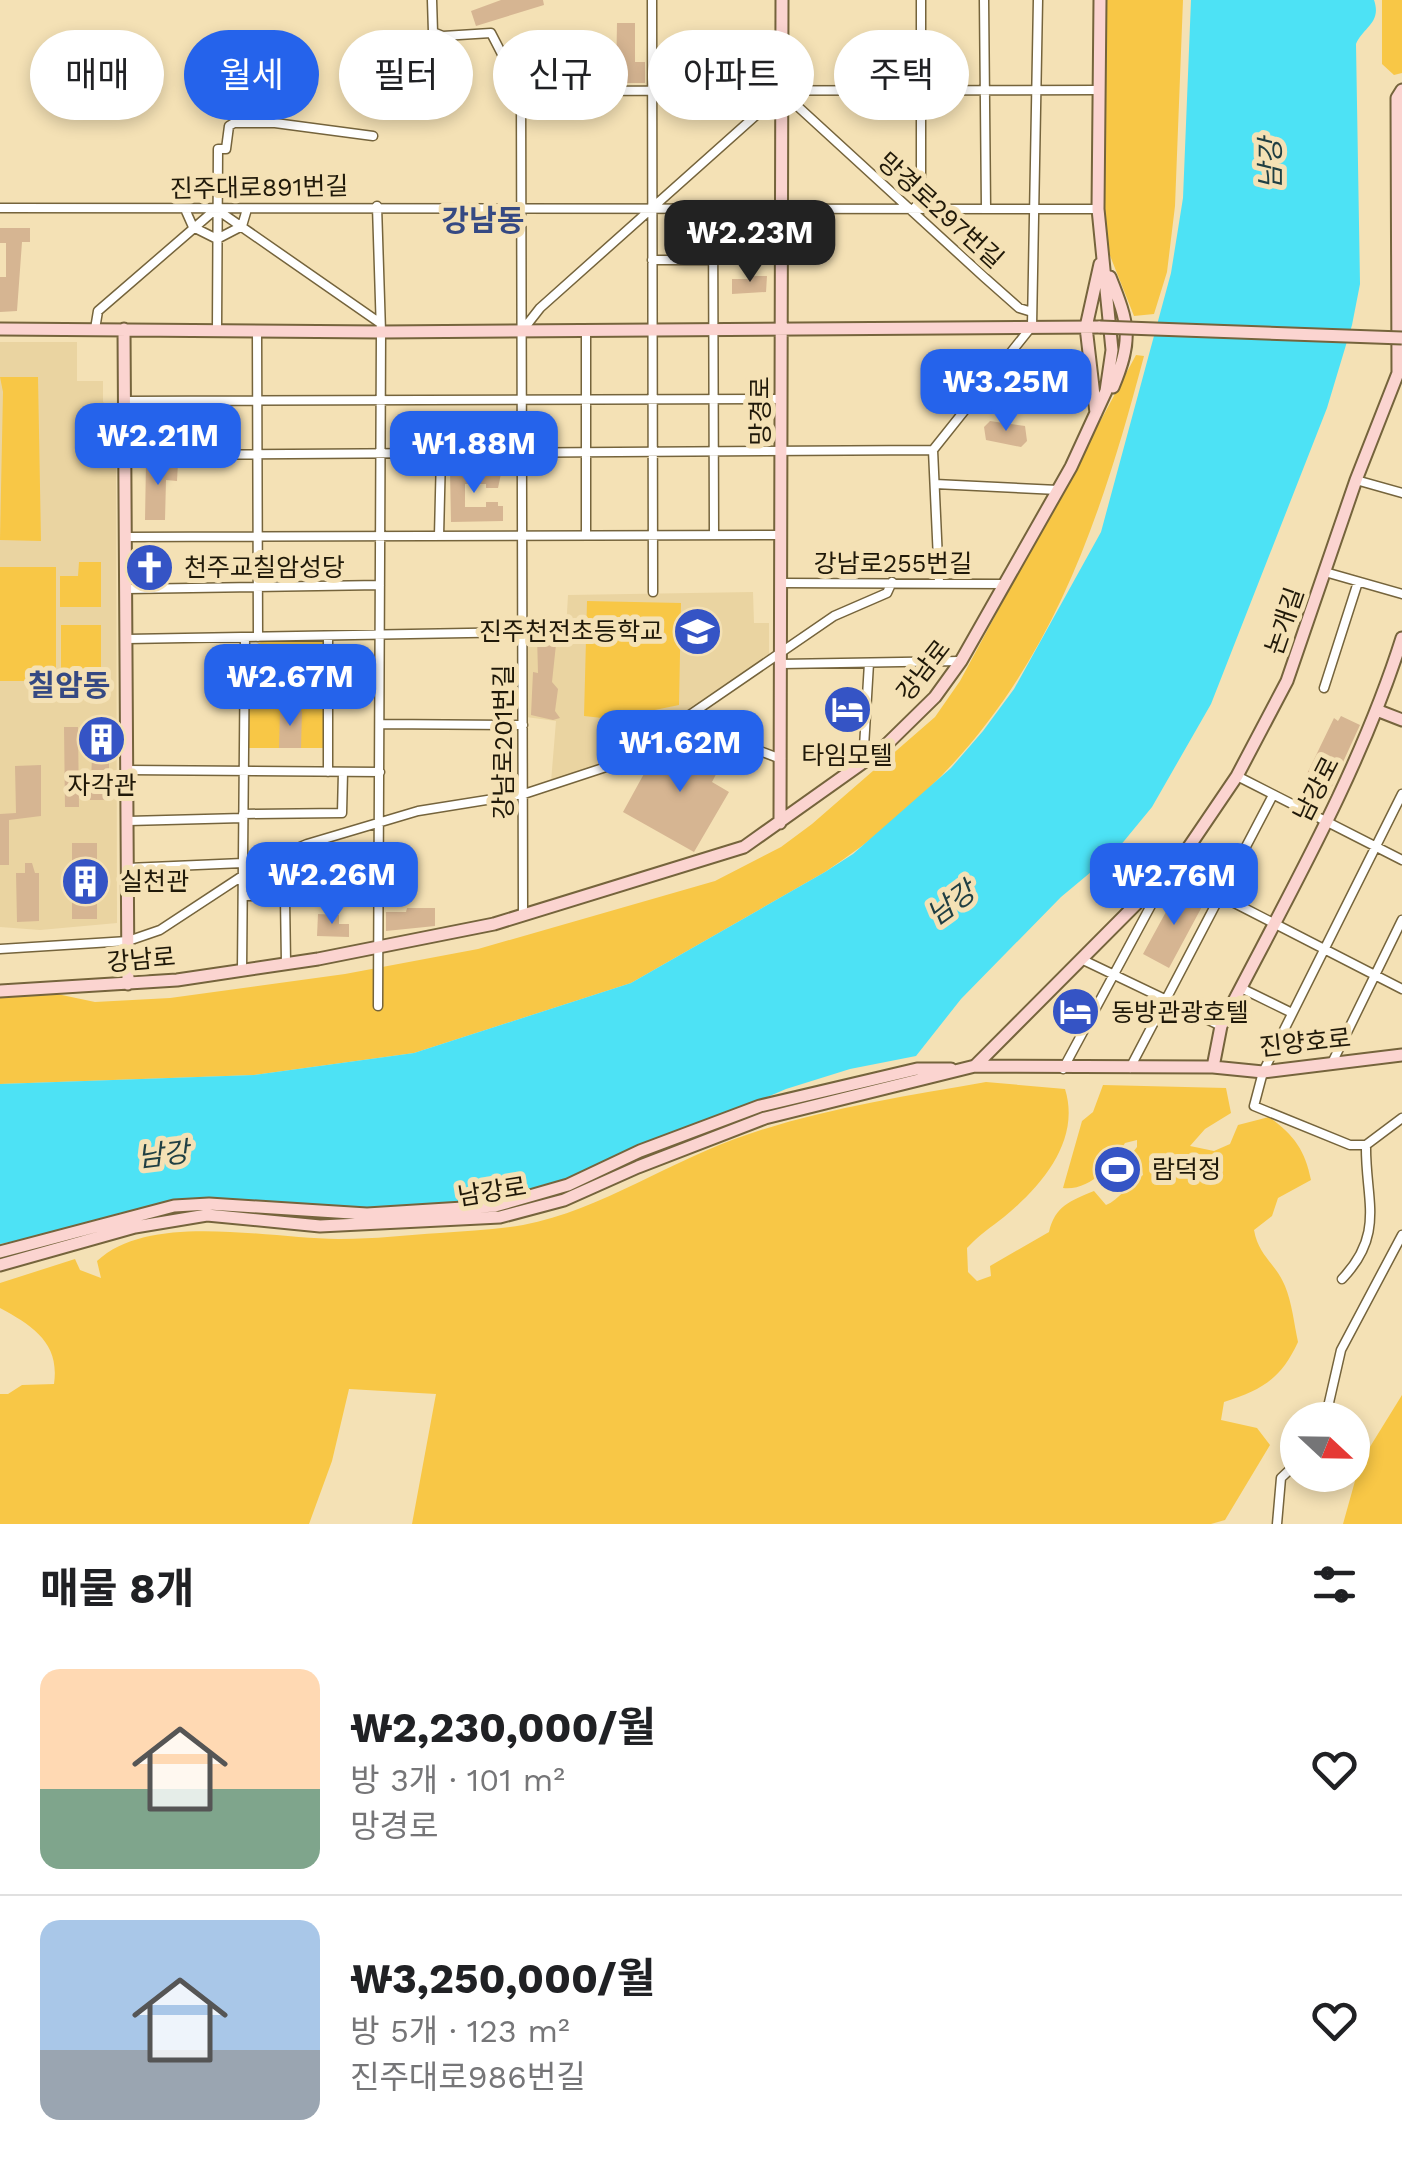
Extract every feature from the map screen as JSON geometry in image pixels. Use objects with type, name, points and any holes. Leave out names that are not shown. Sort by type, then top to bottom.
[{"type":"street","points":[[432,0],[434,32],[443,36],[490,32],[493,38]]},
{"type":"street","points":[[652,0],[652,30]]},
{"type":"street","name":"망경로","points":[[782,0],[782,30]]},
{"type":"street","points":[[920,0],[920,30]]},
{"type":"street","points":[[984,0],[986,208]]},
{"type":"street","points":[[940,582],[934,450],[1032,319],[1038,0]]},
{"type":"street","points":[[1097,417],[1093,327],[1102,259],[1098,209],[1100,0]]},
{"type":"street","points":[[969,91],[1099,90]]},
{"type":"street","name":"논개길","points":[[975,1066],[1200,836],[1287,681],[1356,480],[1397,398],[1395,213],[1397,98],[1402,90]]},
{"type":"street","points":[[521,120],[523,632]]},
{"type":"street","points":[[653,120],[653,592]]},
{"type":"street","points":[[522,331],[540,308],[750,120]]},
{"type":"street","name":"망경로","points":[[780,823],[782,120]]},
{"type":"street","name":"망경로297번길","points":[[813,120],[1032,319]]},
{"type":"street","points":[[912,211],[922,200],[921,120]]},
{"type":"street","points":[[217,329],[218,149],[226,149],[226,134],[234,123],[373,136]]},
{"type":"street","points":[[377,206],[378,1006]]},
{"type":"street","name":"진주대로891번길","points":[[0,208],[1098,209]]},
{"type":"street","points":[[713,208],[714,535]]},
{"type":"street","points":[[185,209],[193,227],[217,239]]},
{"type":"street","points":[[216,209],[380,328]]},
{"type":"street","points":[[95,329],[98,311],[216,209]]},
{"type":"street","points":[[217,239],[242,226],[247,209]]},
{"type":"street","name":"강남로","points":[[0,991],[128,984],[242,970],[462,932],[744,847],[863,764],[936,698],[961,661],[1058,490],[1127,354],[1128,320],[1102,259]]},
{"type":"street","points":[[652,260],[713,260]]},
{"type":"street","points":[[0,330],[713,331],[1032,319],[1093,327],[1402,338]]},
{"type":"street","points":[[124,329],[128,984]]},
{"type":"street","points":[[257,330],[258,637]]},
{"type":"street","points":[[586,331],[586,536]]},
{"type":"street","points":[[126,401],[782,399]]},
{"type":"street","points":[[126,455],[934,450]]},
{"type":"street","points":[[438,536],[442,454]]},
{"type":"street","points":[[1356,480],[1402,492]]},
{"type":"street","points":[[935,484],[1058,490]]},
{"type":"street","points":[[127,537],[782,535]]},
{"type":"street","points":[[1324,572],[1402,594]]},
{"type":"street","points":[[0,949],[128,941],[160,930],[242,876],[290,850],[418,811],[524,794],[606,767],[781,659],[834,616],[887,593],[892,582]]},
{"type":"street","points":[[1324,688],[1358,582]]},
{"type":"street","name":"강남로255번길","points":[[782,584],[1004,584]]},
{"type":"street","points":[[127,589],[380,585]]},
{"type":"street","name":"강남로201번길","points":[[127,639],[523,632],[523,916]]},
{"type":"street","points":[[328,636],[328,772]]},
{"type":"street","points":[[242,970],[245,637]]},
{"type":"street","name":"남강로","points":[[0,1252],[174,1206],[210,1204],[367,1214],[495,1206],[568,1185],[640,1151],[760,1106],[917,1070],[975,1066],[1213,1067],[1221,1026],[1379,711],[1402,638]]},
{"type":"street","points":[[781,659],[869,663],[961,661]]},
{"type":"street","points":[[863,764],[869,663]]},
{"type":"street","points":[[1379,711],[1402,720]]},
{"type":"street","points":[[691,714],[736,742],[781,760]]},
{"type":"street","points":[[380,724],[523,725]]},
{"type":"street","points":[[128,770],[380,772]]},
{"type":"street","points":[[128,821],[342,813],[343,772]]},
{"type":"street","points":[[1237,776],[1402,860]]},
{"type":"street","points":[[1402,794],[1263,1072],[1254,1106],[1350,1145],[1366,1145],[1402,1118]]},
{"type":"street","points":[[1130,1068],[1274,795]]},
{"type":"street","points":[[286,964],[285,898],[290,850]]},
{"type":"street","points":[[128,868],[243,863]]},
{"type":"street","points":[[1063,1069],[1170,870],[1402,990]]},
{"type":"street","points":[[243,896],[375,897]]},
{"type":"street","points":[[1332,1063],[1402,920]]},
{"type":"street","points":[[1080,959],[1221,1026]]},
{"type":"street","points":[[1241,988],[1292,1013]]},
{"type":"street","points":[[1398,1055],[1402,1042]]},
{"type":"street","name":"진양호로","points":[[1213,1067],[1263,1072],[1398,1055]]},
{"type":"street","name":"남강로","points":[[5,1266],[135,1227],[206,1215],[320,1226],[500,1218],[564,1200],[638,1166],[765,1118],[975,1066]]},
{"type":"street","points":[[1342,1278],[1353,1266],[1368,1232],[1373,1204],[1366,1177],[1366,1145]]},
{"type":"street","points":[[1329,1402],[1340,1350],[1402,1234]]},
{"type":"street","points":[[1276,1524],[1280,1487]]},
{"type":"shaded area","points":[[1105,0],[1183,0],[1175,206],[1167,272],[1154,314],[1134,316],[1105,243]]},
{"type":"shaded area","points":[[1382,0],[1402,0],[1402,73],[1394,75],[1382,64]]},
{"type":"shaded area","points":[[0,342],[77,342],[77,381],[103,381],[103,402],[116,410],[117,923],[40,930],[0,927]]},
{"type":"shaded area","points":[[1136,355],[1144,356],[1097,511],[1070,581],[1037,647],[997,709],[950,767],[893,821],[825,872],[631,983],[414,1053],[254,1075],[0,1084],[0,992],[38,990],[95,1002],[170,998],[345,974],[478,949],[715,881],[781,847],[935,717],[960,681]]},
{"type":"shaded area","points":[[0,377],[38,377],[41,541],[0,540]]},
{"type":"shaded area","points":[[79,562],[101,562],[101,607],[60,607],[60,576],[78,576]]},
{"type":"shaded area","points":[[0,567],[56,567],[56,681],[0,681]]},
{"type":"shaded area","points":[[753,592],[754,623],[769,623],[769,655],[643,740],[605,761],[551,782],[556,721],[526,717],[527,631],[566,630],[568,595]]},
{"type":"shaded area","points":[[587,601],[681,603],[679,705],[611,719],[584,716]]},
{"type":"shaded area","points":[[61,625],[101,625],[101,681],[61,681]]},
{"type":"shaded area","points":[[264,640],[326,640],[324,748],[247,748],[247,650]]},
{"type":"shaded area","points":[[986,1082],[1065,1089],[1069,1108],[1063,1144],[1044,1176],[1018,1205],[967,1248],[968,1272],[977,1281],[991,1276],[990,1266],[1049,1232],[1055,1216],[1071,1202],[1094,1191],[1106,1205],[1143,1175],[1141,1165],[1130,1156],[1137,1140],[1125,1143],[1107,1168],[1091,1181],[1063,1188],[1082,1121],[1093,1112],[1103,1085],[1226,1088],[1231,1113],[1205,1129],[1190,1146],[1214,1151],[1230,1144],[1238,1125],[1269,1117],[1292,1137],[1302,1152],[1311,1180],[1278,1198],[1272,1216],[1254,1230],[1285,1286],[1298,1342],[1285,1365],[1269,1381],[1224,1402],[1221,1420],[1257,1428],[1270,1445],[1225,1520],[1211,1524],[412,1524],[436,1394],[349,1389],[332,1461],[309,1524],[0,1524],[0,1394],[8,1394],[22,1385],[54,1384],[55,1370],[42,1337],[0,1308],[0,1283],[75,1259],[80,1270],[101,1278],[97,1261],[120,1245],[180,1232],[353,1239],[523,1225],[581,1208],[720,1144],[778,1125]]},
{"type":"shaded area","points":[[1402,1395],[1402,1524],[1343,1524],[1352,1492],[1370,1492],[1370,1447]]},
{"type":"water","name":"남강","points":[[1191,0],[1374,0],[1374,20],[1356,44],[1360,284],[1327,408],[1211,704],[1152,807],[1115,852],[1061,897],[961,999],[916,1056],[850,1069],[786,1089],[521,1202],[382,1215],[190,1205],[0,1244],[0,1084],[254,1075],[414,1053],[631,983],[853,854],[951,768],[1014,689],[1101,532],[1171,273],[1183,198]]},
{"type":"building","points":[[501,0],[543,0],[544,5],[476,26],[471,11]]},
{"type":"building","points":[[617,23],[635,23],[635,62],[645,62],[645,83],[628,83],[628,30],[617,30]]},
{"type":"building","points":[[721,217],[762,218],[762,244],[751,247],[750,253],[735,252],[735,258],[721,260]]},
{"type":"building","points":[[0,228],[30,228],[30,242],[22,242],[17,311],[0,312],[0,277],[6,277],[6,243],[0,243]]},
{"type":"building","points":[[767,276],[766,292],[732,294],[732,279]]},
{"type":"building","points":[[990,421],[1025,426],[1027,441],[1021,447],[986,440],[984,427]]},
{"type":"building","points":[[146,462],[178,463],[177,481],[166,480],[165,520],[145,520]]},
{"type":"building","points":[[502,469],[498,488],[465,484],[465,507],[486,507],[486,502],[498,502],[498,506],[503,506],[503,521],[451,522],[450,470]]},
{"type":"building","points":[[537,635],[557,635],[552,682],[558,689],[555,711],[560,718],[553,720],[531,715],[533,672],[538,673]]},
{"type":"building","points":[[280,711],[302,711],[301,748],[279,748]]},
{"type":"building","name":"자각관","points":[[94,716],[109,716],[109,800],[90,800]]},
{"type":"building","points":[[1341,716],[1360,725],[1328,795],[1305,778],[1334,718],[1338,721]]},
{"type":"building","points":[[64,727],[78,727],[79,807],[65,807]]},
{"type":"building","points":[[689,739],[724,759],[712,782],[729,792],[694,852],[623,812],[657,750],[677,761]]},
{"type":"building","points":[[41,765],[41,816],[9,820],[9,865],[0,865],[0,814],[16,813],[15,766]]},
{"type":"building","name":"실천관","points":[[72,843],[97,843],[97,919],[72,919]]},
{"type":"building","points":[[25,863],[32,863],[35,873],[39,873],[39,921],[17,922],[16,873],[25,873]]},
{"type":"building","points":[[1179,888],[1205,901],[1169,968],[1143,954]]},
{"type":"building","points":[[407,908],[435,908],[435,926],[386,931],[386,912],[406,912]]},
{"type":"building","points":[[318,914],[339,915],[339,924],[349,924],[349,937],[317,936]]},
{"type":"place","name":"천주교칠암성당","points":[[149,567]]},
{"type":"place","name":"진주천전초등학교","points":[[698,631]]},
{"type":"place","name":"타임모텔","points":[[847,709]]},
{"type":"place","name":"자각관","points":[[102,739]]},
{"type":"place","name":"실천관","points":[[85,881]]},
{"type":"place","name":"동방관광호텔","points":[[1076,1012]]},
{"type":"place","name":"람덕정","points":[[1117,1169]]},
{"type":"district","name":"강남동","points":[[483,221]]},
{"type":"district","name":"칠암동","points":[[69,686]]}]
